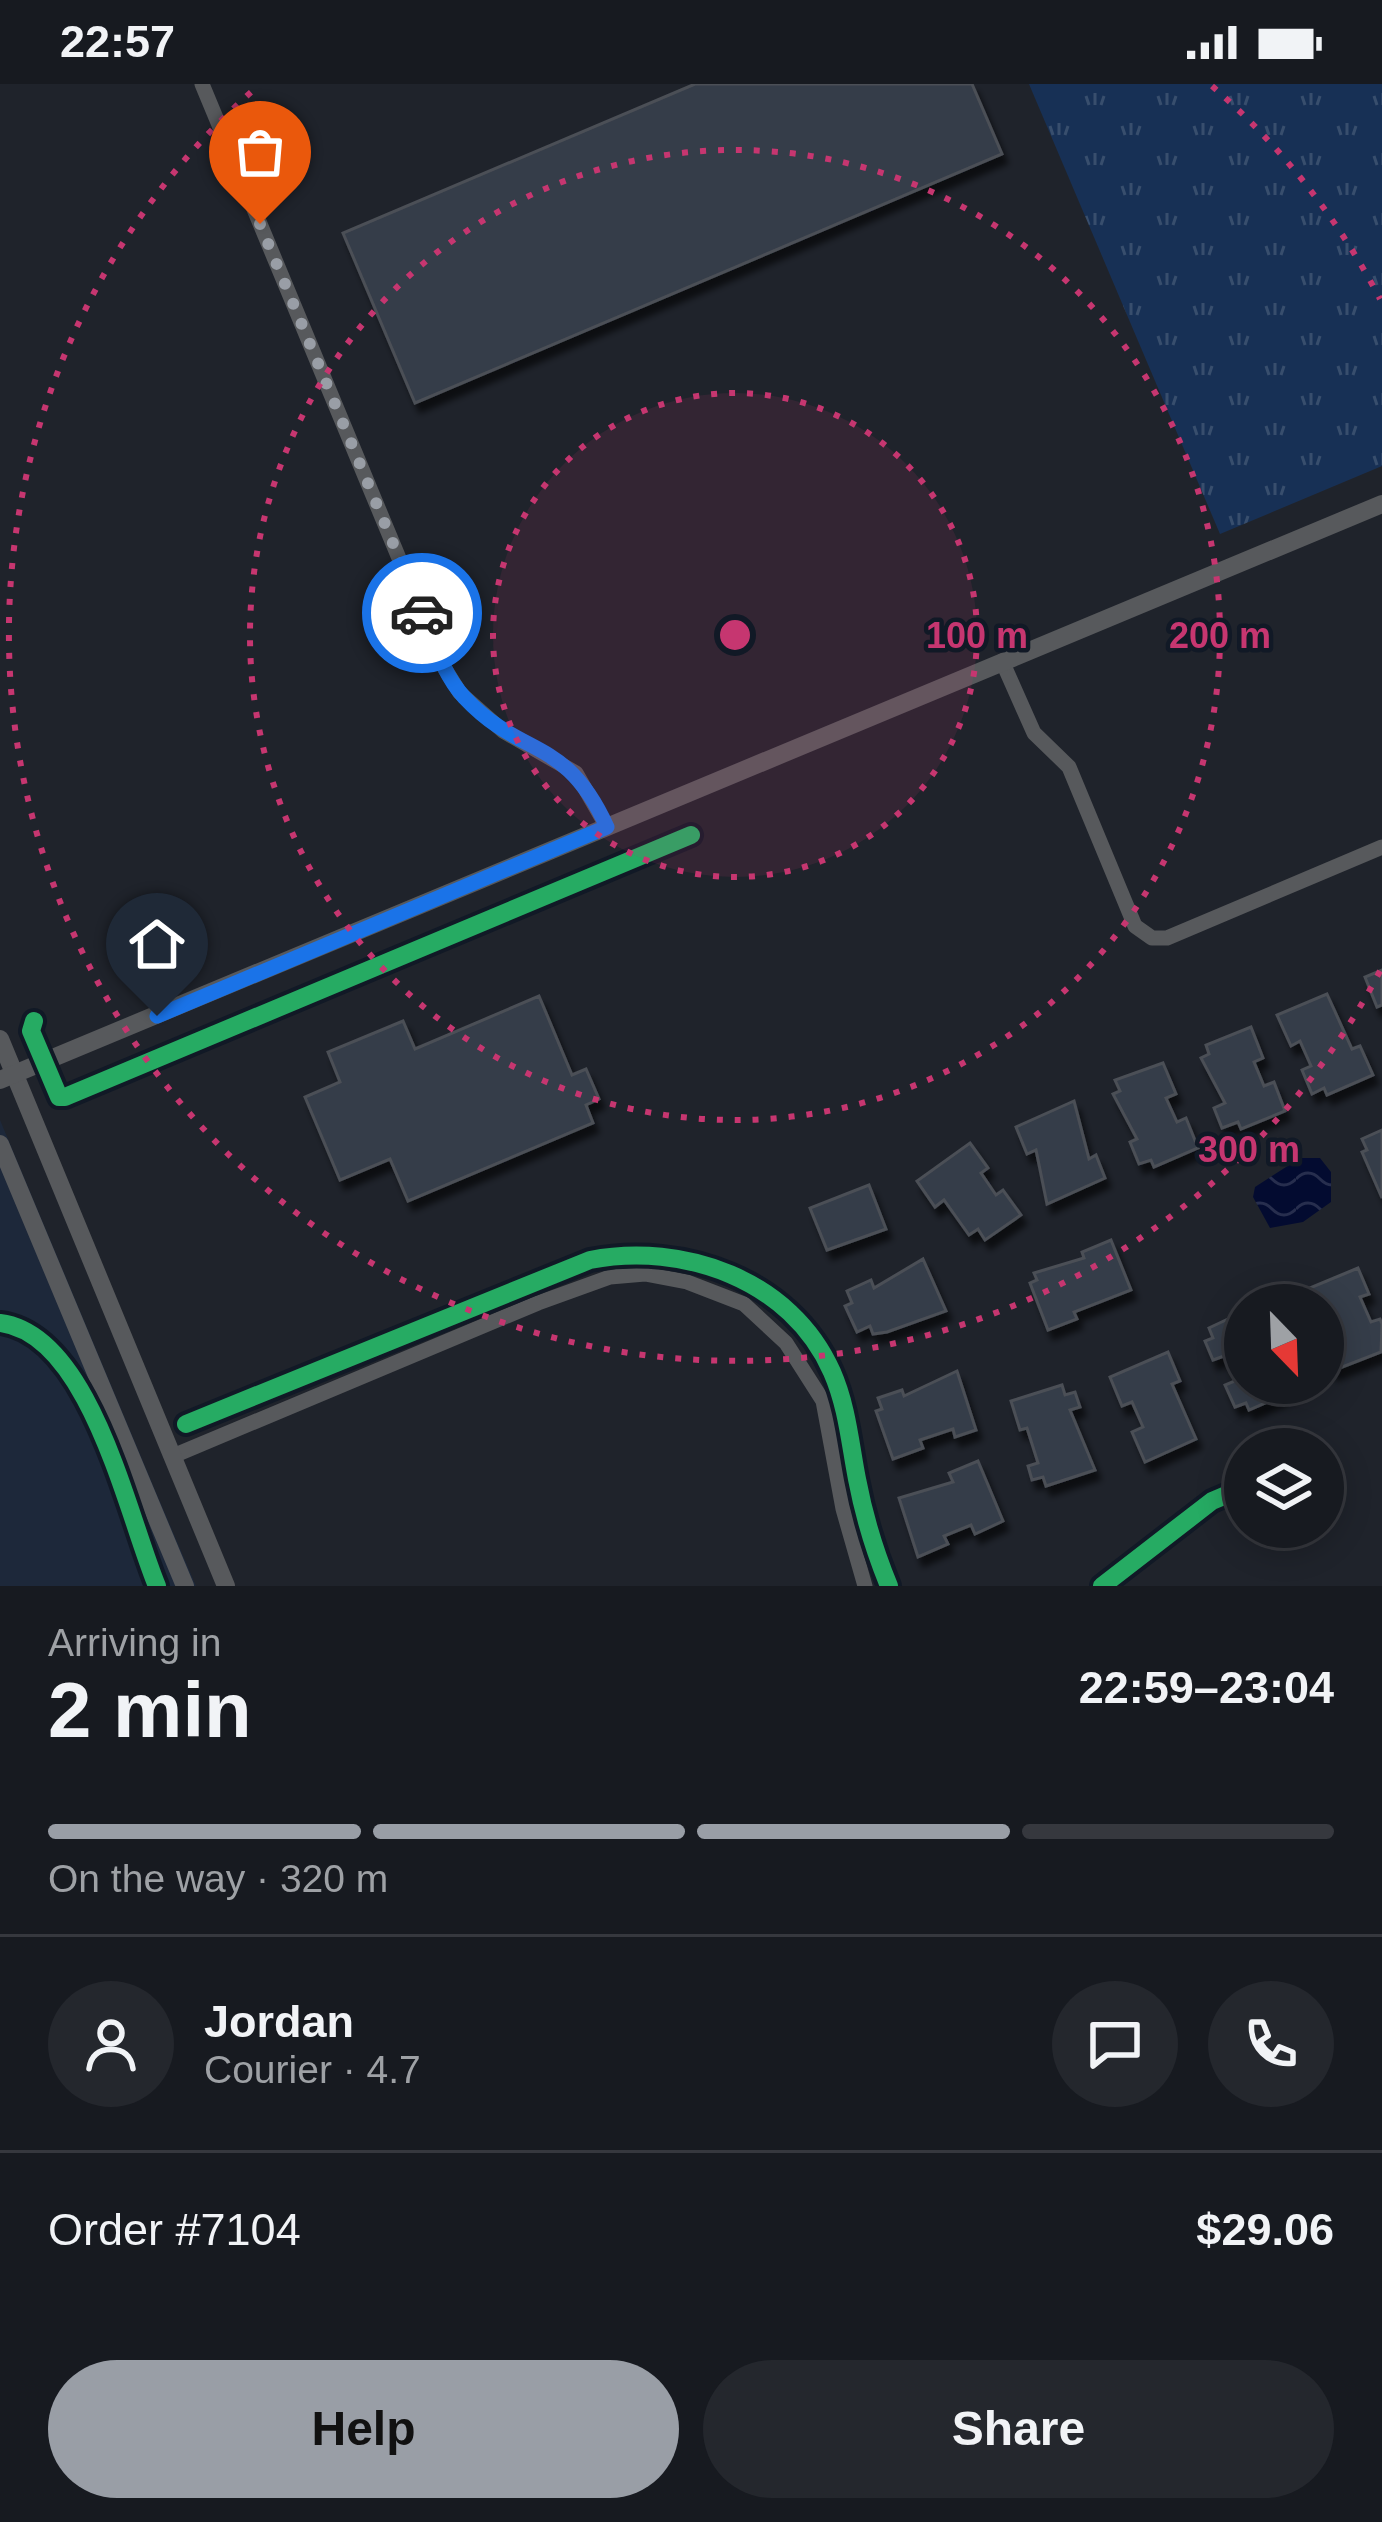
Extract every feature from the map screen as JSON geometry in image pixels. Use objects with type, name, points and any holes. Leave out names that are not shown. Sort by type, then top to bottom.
[{"type":"street","points":[[202,84],[445,669],[460,693],[502,731],[576,772],[607,827]]},
{"type":"street","points":[[6,1078],[1382,505]]},
{"type":"street","points":[[1002,661],[1034,733],[1070,767],[1135,926],[1152,938],[1167,938],[1382,847]]},
{"type":"street","points":[[0,1039],[6,1078],[226,1586]]},
{"type":"street","points":[[0,1144],[185,1586]]},
{"type":"street","points":[[173,1456],[610,1277],[645,1274],[687,1282],[744,1304],[786,1342],[815,1383],[865,1586]]},
{"type":"shaded area","points":[[0,1120],[158,1497],[196,1586],[0,1586]]},
{"type":"green space","points":[[1029,84],[1382,84],[1382,466],[1220,534]]},
{"type":"water","points":[[1300,1158],[1320,1158],[1331,1172],[1331,1202],[1303,1222],[1270,1228],[1253,1197],[1255,1187]]},
{"type":"building","points":[[695,84],[972,84],[1002,154],[415,403],[343,233]]},
{"type":"building","points":[[1382,970],[1382,1005],[1377,1007],[1365,977]]},
{"type":"building","points":[[1327,994],[1352,1049],[1360,1046],[1373,1075],[1327,1095],[1324,1088],[1312,1094],[1302,1070],[1311,1066],[1300,1041],[1291,1046],[1277,1015]]},
{"type":"building","points":[[539,996],[572,1075],[586,1069],[599,1099],[586,1105],[593,1123],[408,1201],[390,1159],[340,1180],[305,1097],[340,1082],[328,1052],[403,1021],[415,1049]]},
{"type":"building","points":[[1251,1027],[1263,1058],[1254,1062],[1264,1086],[1274,1082],[1285,1111],[1241,1129],[1238,1122],[1222,1128],[1214,1108],[1225,1103],[1201,1058],[1209,1054],[1206,1045]]},
{"type":"building","points":[[1163,1063],[1176,1094],[1166,1098],[1177,1122],[1186,1118],[1198,1148],[1154,1167],[1151,1160],[1139,1164],[1130,1142],[1137,1139],[1113,1094],[1120,1091],[1115,1080]]},
{"type":"building","points":[[1074,1101],[1089,1159],[1096,1155],[1105,1178],[1047,1204],[1036,1150],[1027,1154],[1016,1127]]},
{"type":"building","points":[[1382,1130],[1382,1198],[1362,1152],[1367,1150],[1362,1139]]},
{"type":"building","points":[[970,1143],[988,1168],[981,1173],[996,1195],[1003,1190],[1021,1215],[985,1240],[978,1229],[969,1235],[944,1200],[935,1207],[917,1181]]},
{"type":"building","points":[[869,1185],[886,1229],[827,1250],[810,1208]]},
{"type":"building","points":[[1111,1240],[1131,1290],[1074,1312],[1077,1319],[1048,1330],[1030,1283],[1037,1280],[1034,1273],[1084,1258],[1082,1252]]},
{"type":"building","points":[[923,1259],[946,1311],[887,1332],[873,1334],[870,1326],[857,1332],[845,1306],[852,1303],[847,1291],[871,1280],[874,1288]]},
{"type":"building","points":[[1358,1268],[1369,1294],[1360,1297],[1371,1322],[1380,1319],[1382,1324],[1381,1352],[1344,1366],[1344,1284],[1319,1284]]},
{"type":"building","points":[[1224,1321],[1224,1356],[1213,1360],[1205,1341],[1213,1338],[1209,1328]]},
{"type":"building","points":[[1168,1352],[1180,1381],[1172,1384],[1196,1439],[1145,1462],[1132,1432],[1143,1427],[1132,1402],[1122,1406],[1110,1377]]},
{"type":"building","points":[[957,1371],[976,1430],[955,1437],[953,1429],[920,1440],[923,1448],[893,1459],[876,1411],[882,1409],[878,1398],[902,1390],[904,1396]]},
{"type":"building","points":[[1062,1385],[1065,1395],[1075,1392],[1080,1407],[1070,1410],[1095,1470],[1046,1486],[1043,1477],[1032,1480],[1028,1466],[1038,1463],[1027,1428],[1020,1430],[1011,1401]]},
{"type":"building","points":[[978,1461],[1003,1521],[975,1534],[971,1525],[944,1536],[948,1544],[918,1557],[899,1498],[953,1482],[949,1473]]},
{"type":"cycle path","points":[[34,1021],[31,1031],[59,1097],[65,1097],[691,835]]},
{"type":"cycle path","points":[[186,1424],[590,1260],[661,1257],[697,1263],[762,1291],[814,1340],[841,1398],[863,1507],[889,1586]]},
{"type":"cycle path","points":[[0,1323],[31,1335],[58,1359],[81,1392],[118,1474],[157,1586]]},
{"type":"cycle path","points":[[1102,1586],[1224,1496]]},
{"type":"way so far","points":[[260,224],[422,613]]},
{"type":"route","points":[[157,1016],[607,827],[589,787],[576,772],[543,749],[502,731],[460,693],[422,613]]}]
